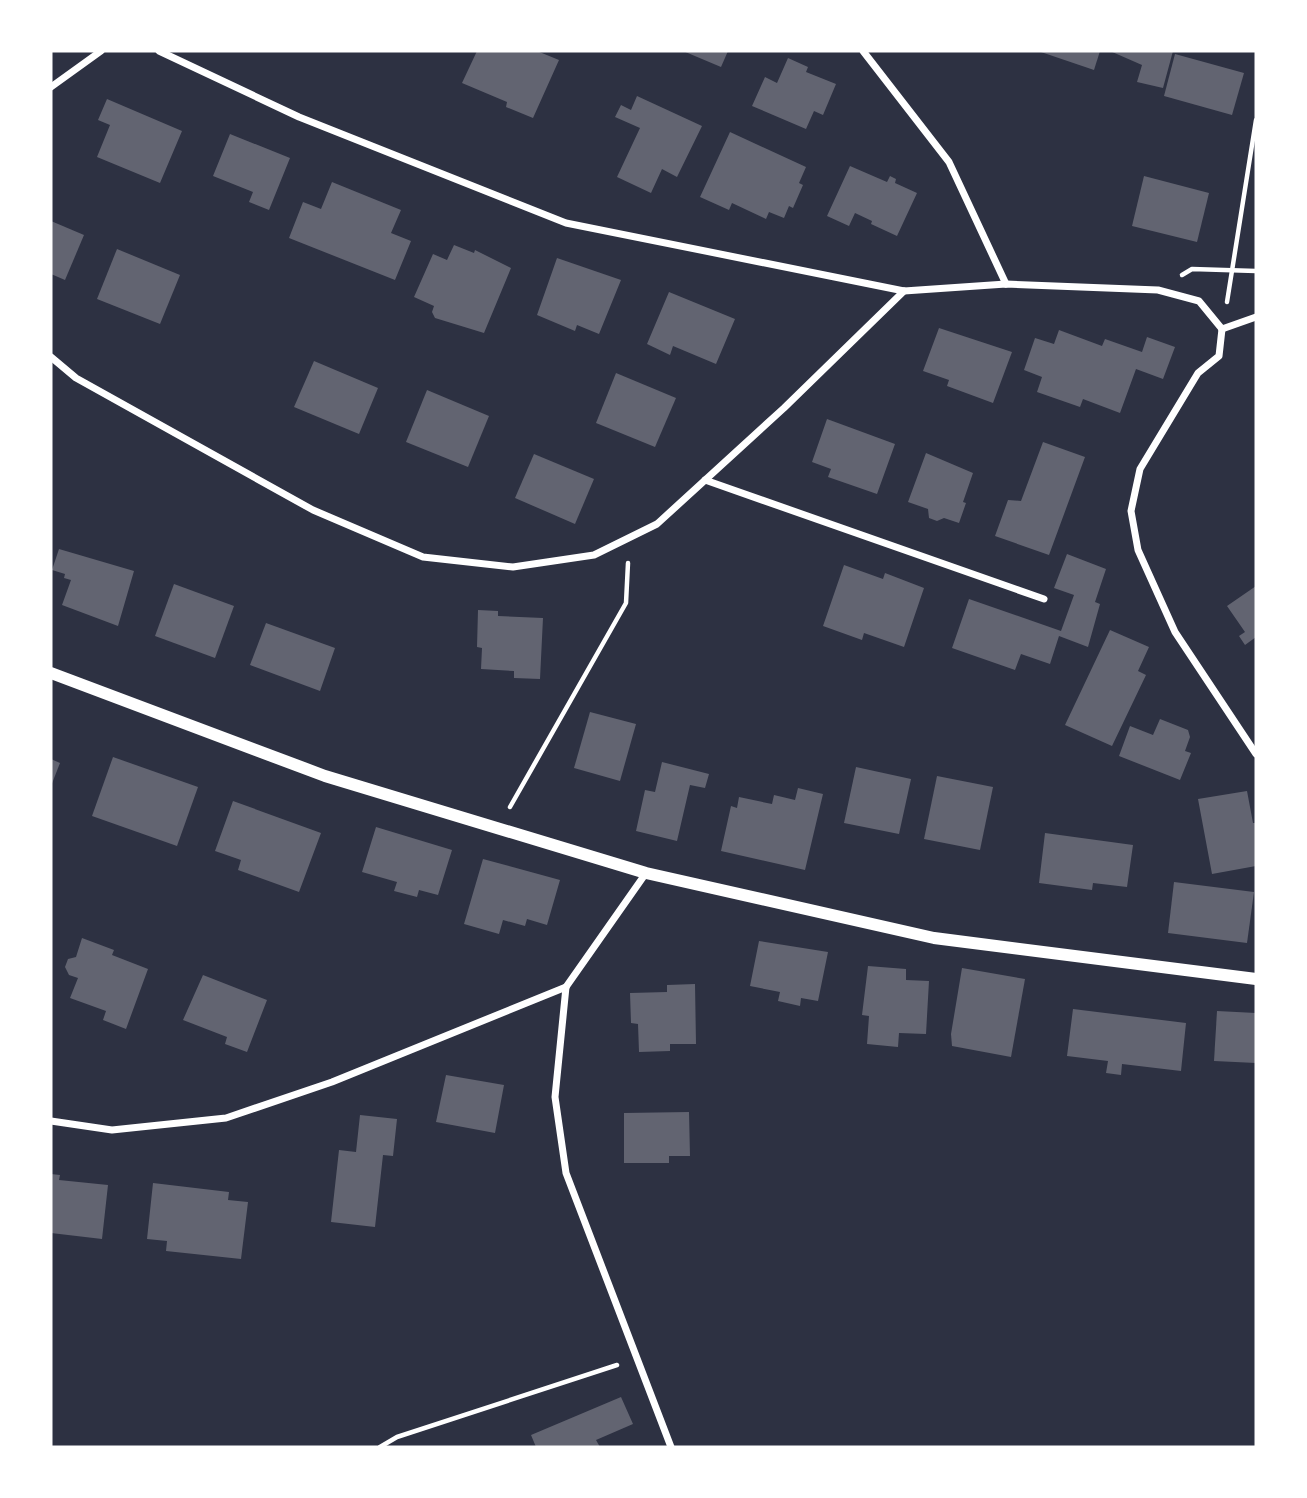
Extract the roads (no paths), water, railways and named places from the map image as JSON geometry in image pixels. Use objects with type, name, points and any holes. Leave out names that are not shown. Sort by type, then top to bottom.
[{"type":"street","points":[[51,87],[101,51]]},
{"type":"street","points":[[159,51],[299,117],[566,223],[904,291],[1006,284],[1158,290],[1199,301],[1222,328],[1219,356],[1198,373],[1140,469],[1131,510],[1138,550],[1175,632],[1256,754]]},
{"type":"street","points":[[863,51],[949,162],[1006,284]]},
{"type":"street","points":[[51,358],[76,377],[313,510],[423,557],[513,567],[594,555],[657,524],[904,291]]},
{"type":"street","points":[[1222,328],[1256,317]]},
{"type":"street","points":[[705,480],[1044,600]]},
{"type":"street","points":[[51,673],[325,776],[646,873],[934,938],[1256,979]]},
{"type":"street","points":[[646,873],[566,987],[555,1097],[566,1173],[671,1447]]},
{"type":"street","points":[[51,1121],[112,1130],[226,1118],[332,1082],[566,987]]}]
